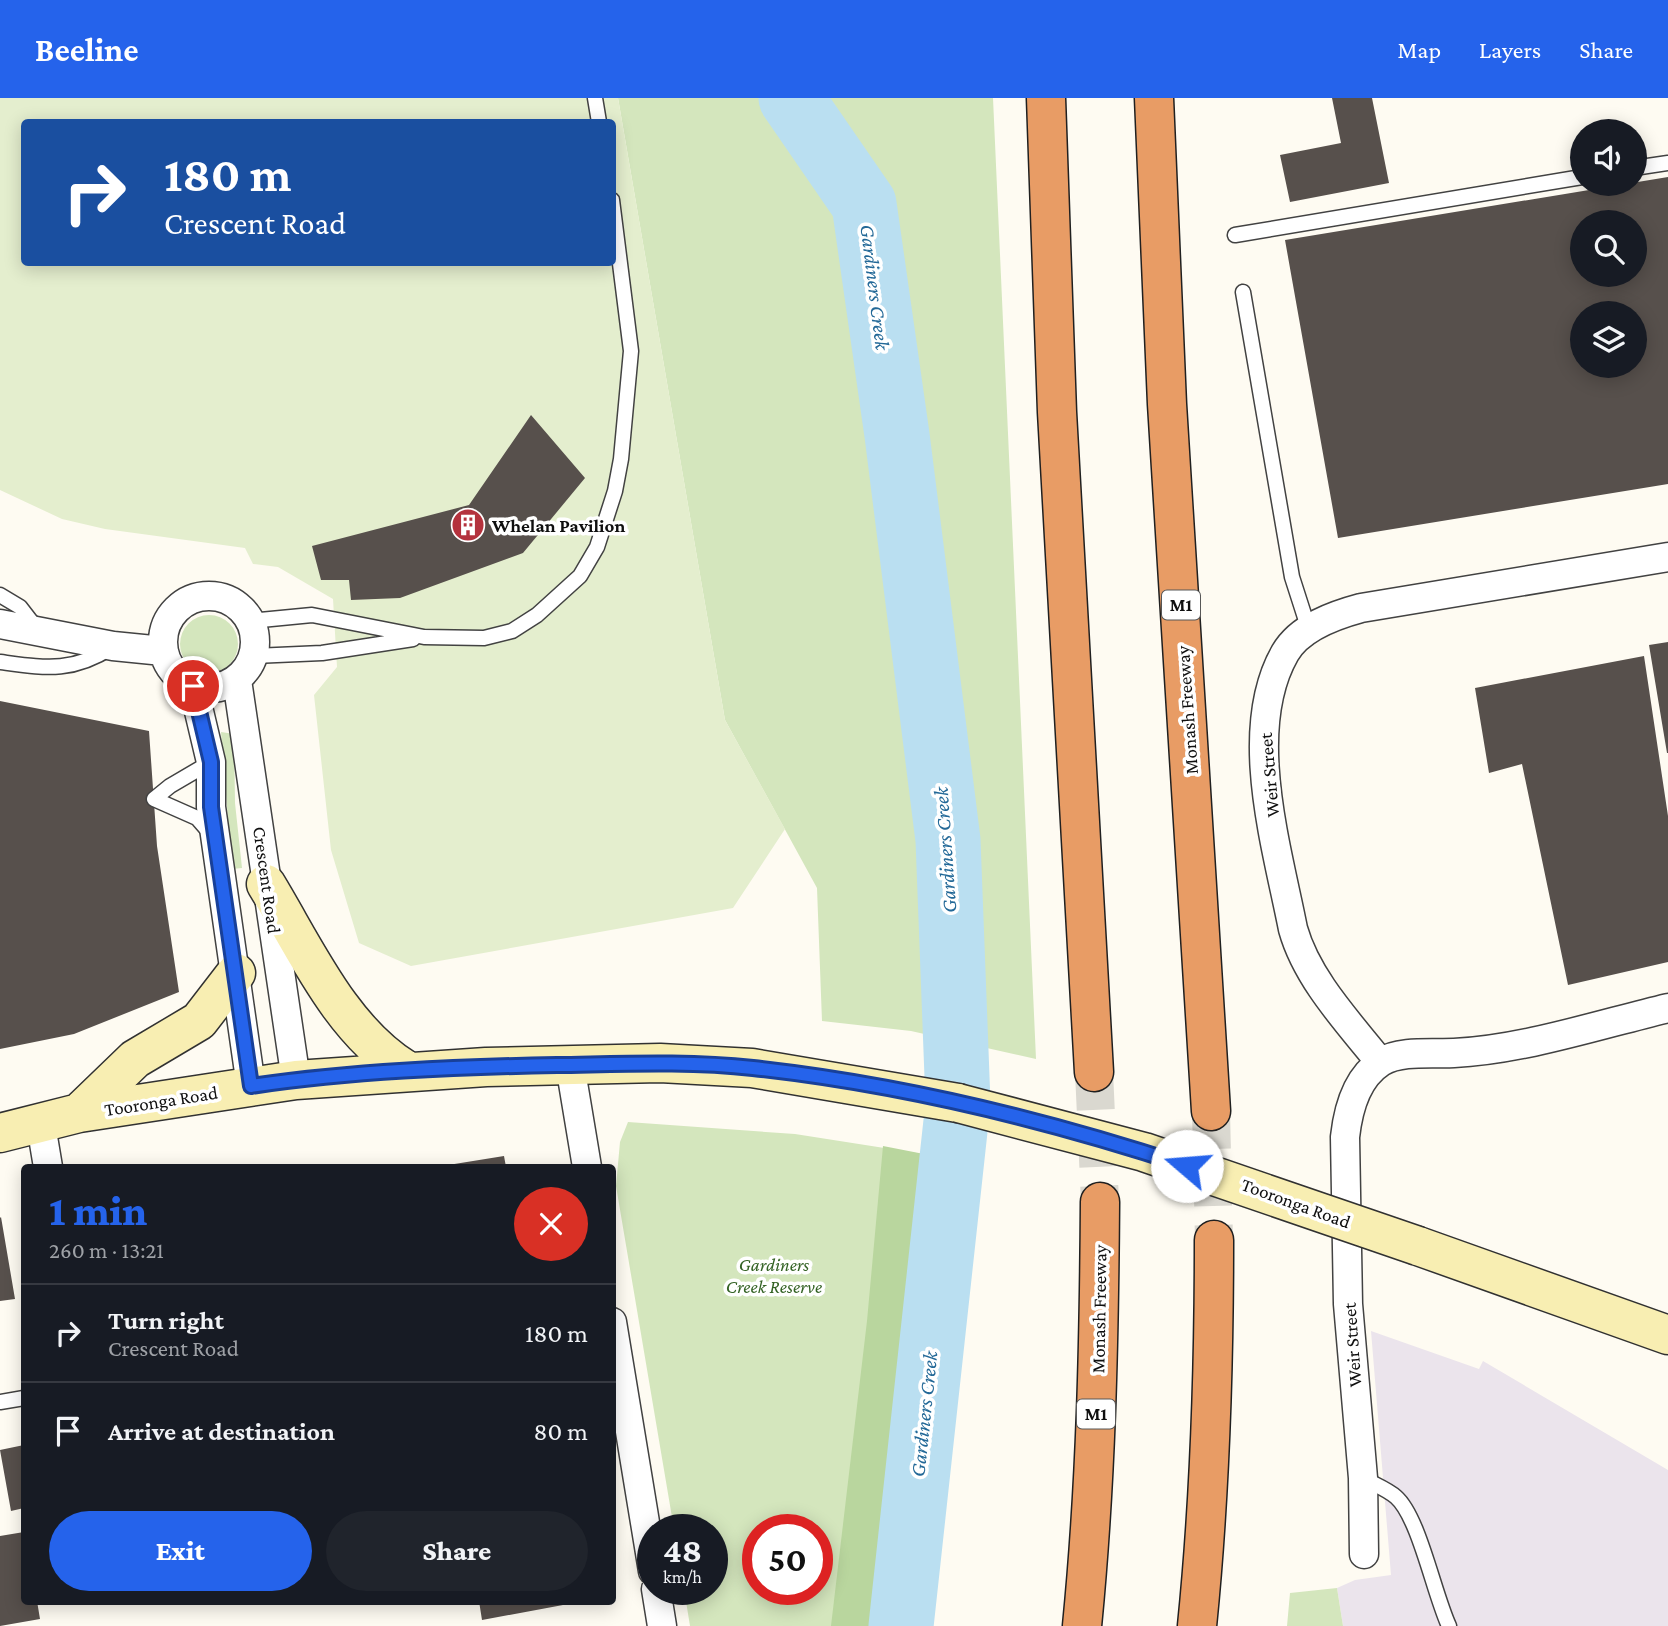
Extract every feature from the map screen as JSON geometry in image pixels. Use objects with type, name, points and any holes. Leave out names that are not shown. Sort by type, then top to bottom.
[{"type":"highway","points":[[1046,98],[1057,412],[1094,1072]]},
{"type":"highway","name":"Monash Freeway","points":[[1154,98],[1167,404],[1211,1111]]},
{"type":"highway","name":"Monash Freeway","points":[[1082,1626],[1091,1529],[1098,1361],[1100,1202]]},
{"type":"highway","points":[[1197,1626],[1206,1544],[1212,1404],[1214,1240]]},
{"type":"main road","points":[[266,884],[341,1007],[384,1057],[406,1070]]},
{"type":"main road","points":[[79,1113],[135,1059],[199,1021],[236,973]]},
{"type":"main road","name":"Tooronga Road","points":[[0,1133],[41,1125],[79,1113],[251,1086],[406,1070],[660,1063],[752,1068],[892,1091],[1054,1126],[1230,1180],[1668,1335]]},
{"type":"street","name":"Weir Street","points":[[1364,1553],[1363,1478],[1349,1304],[1345,1137],[1348,1110],[1358,1088],[1380,1062],[1309,968],[1293,929],[1264,747],[1265,711],[1274,679],[1286,651],[1309,630],[1336,615],[1361,608],[1668,557]]},
{"type":"street","points":[[210,596],[226,599],[250,621],[256,638],[254,656],[247,670],[237,680],[216,689],[193,686],[173,672],[163,651],[163,634],[169,619],[180,607],[194,598],[210,596]]},
{"type":"street","points":[[0,624],[113,646],[163,651]]},
{"type":"street","name":"Crescent Road","points":[[237,680],[296,1080]]},
{"type":"street","points":[[193,686],[211,762],[211,807],[251,1086]]},
{"type":"street","points":[[1380,1062],[1401,1055],[1479,1052],[1668,1008]]},
{"type":"street","points":[[570,1065],[586,1164]]},
{"type":"street","points":[[41,1125],[48,1164]]},
{"type":"street","points":[[616,1348],[644,1514]]},
{"type":"street","points":[[659,1605],[662,1626]]},
{"type":"lane","points":[[594,98],[598,119]]},
{"type":"lane","points":[[1647,166],[1668,163]]},
{"type":"lane","points":[[1235,235],[1570,179]]},
{"type":"lane","points":[[254,656],[322,653],[424,637],[484,638],[512,631],[560,595],[580,576],[597,547],[608,518],[621,459],[631,351],[616,232]]},
{"type":"lane","points":[[1242,292],[1292,577],[1309,630]]},
{"type":"lane","points":[[0,595],[20,607],[39,632]]},
{"type":"lane","points":[[250,621],[312,615],[424,637]]},
{"type":"lane","points":[[0,662],[70,668],[91,661],[113,646]]},
{"type":"lane","points":[[211,762],[170,786],[154,799],[197,818],[216,839]]},
{"type":"lane","points":[[0,1402],[21,1398]]},
{"type":"lane","points":[[1363,1478],[1395,1496],[1409,1512],[1448,1626]]},
{"type":"shaded area","points":[[1371,1331],[1479,1369],[1483,1361],[1668,1470],[1668,1626],[1343,1626],[1337,1588],[1355,1580],[1391,1575]]},
{"type":"green space","points":[[0,98],[618,98],[725,720],[785,829],[733,908],[411,966],[359,943],[331,850],[314,695],[337,667],[333,599],[278,567],[253,564],[245,548],[105,529],[62,519],[0,490]]},
{"type":"green space","points":[[618,98],[993,98],[1036,1059],[911,1031],[822,1021],[817,888],[725,720]]},
{"type":"green space","points":[[209,615],[220,617],[233,628],[238,644],[236,655],[225,668],[209,673],[198,671],[185,660],[180,644],[182,633],[193,620]]},
{"type":"green space","points":[[221,732],[234,734],[235,803],[242,868],[232,869]]},
{"type":"green space","name":"Gardiners Creek Reserve","points":[[628,1122],[795,1134],[929,1155],[876,1626],[690,1626],[687,1605],[728,1605],[728,1514],[671,1514],[616,1186],[620,1142]]},
{"type":"green space","points":[[883,1146],[929,1155],[876,1626],[831,1626],[867,1321]]},
{"type":"green space","points":[[1337,1588],[1343,1626],[1287,1626],[1290,1593]]},
{"type":"building","points":[[1332,98],[1372,98],[1389,183],[1290,202],[1280,155],[1341,143]]},
{"type":"building","points":[[1668,177],[1668,484],[1338,538],[1285,240],[1570,193],[1570,196],[1647,196],[1647,180]]},
{"type":"building","name":"Whelan Pavilion","points":[[531,415],[585,478],[523,553],[400,598],[351,600],[349,580],[321,580],[312,546],[469,505]]},
{"type":"building","points":[[1668,642],[1668,753],[1667,753],[1649,645]]},
{"type":"building","points":[[1644,656],[1668,816],[1668,962],[1568,985],[1522,764],[1489,773],[1475,688]]},
{"type":"building","points":[[0,701],[149,731],[157,846],[179,992],[74,1034],[0,1049]]},
{"type":"building","points":[[504,1156],[505,1164],[454,1164]]},
{"type":"building","points":[[0,1218],[15,1299],[0,1301]]},
{"type":"building","points":[[21,1446],[21,1509],[11,1511],[0,1450]]},
{"type":"building","points":[[21,1532],[21,1605],[38,1605],[40,1619],[0,1626],[0,1536]]},
{"type":"building","points":[[480,1605],[563,1605],[482,1620]]},
{"type":"waterway","name":"Gardiners Creek","points":[[791,98],[864,204],[897,435],[948,840],[958,1103],[901,1626]]},
{"type":"tunnel","points":[[1094,1072],[1100,1202]]},
{"type":"tunnel","points":[[1211,1111],[1214,1240]]},
{"type":"place","name":"Whelan Pavilion","points":[[468,525]]},
{"type":"route","points":[[193,686],[211,762],[211,807],[251,1086],[406,1070],[486,1067],[660,1063],[752,1068],[958,1103],[1054,1126],[1187,1166]]}]
